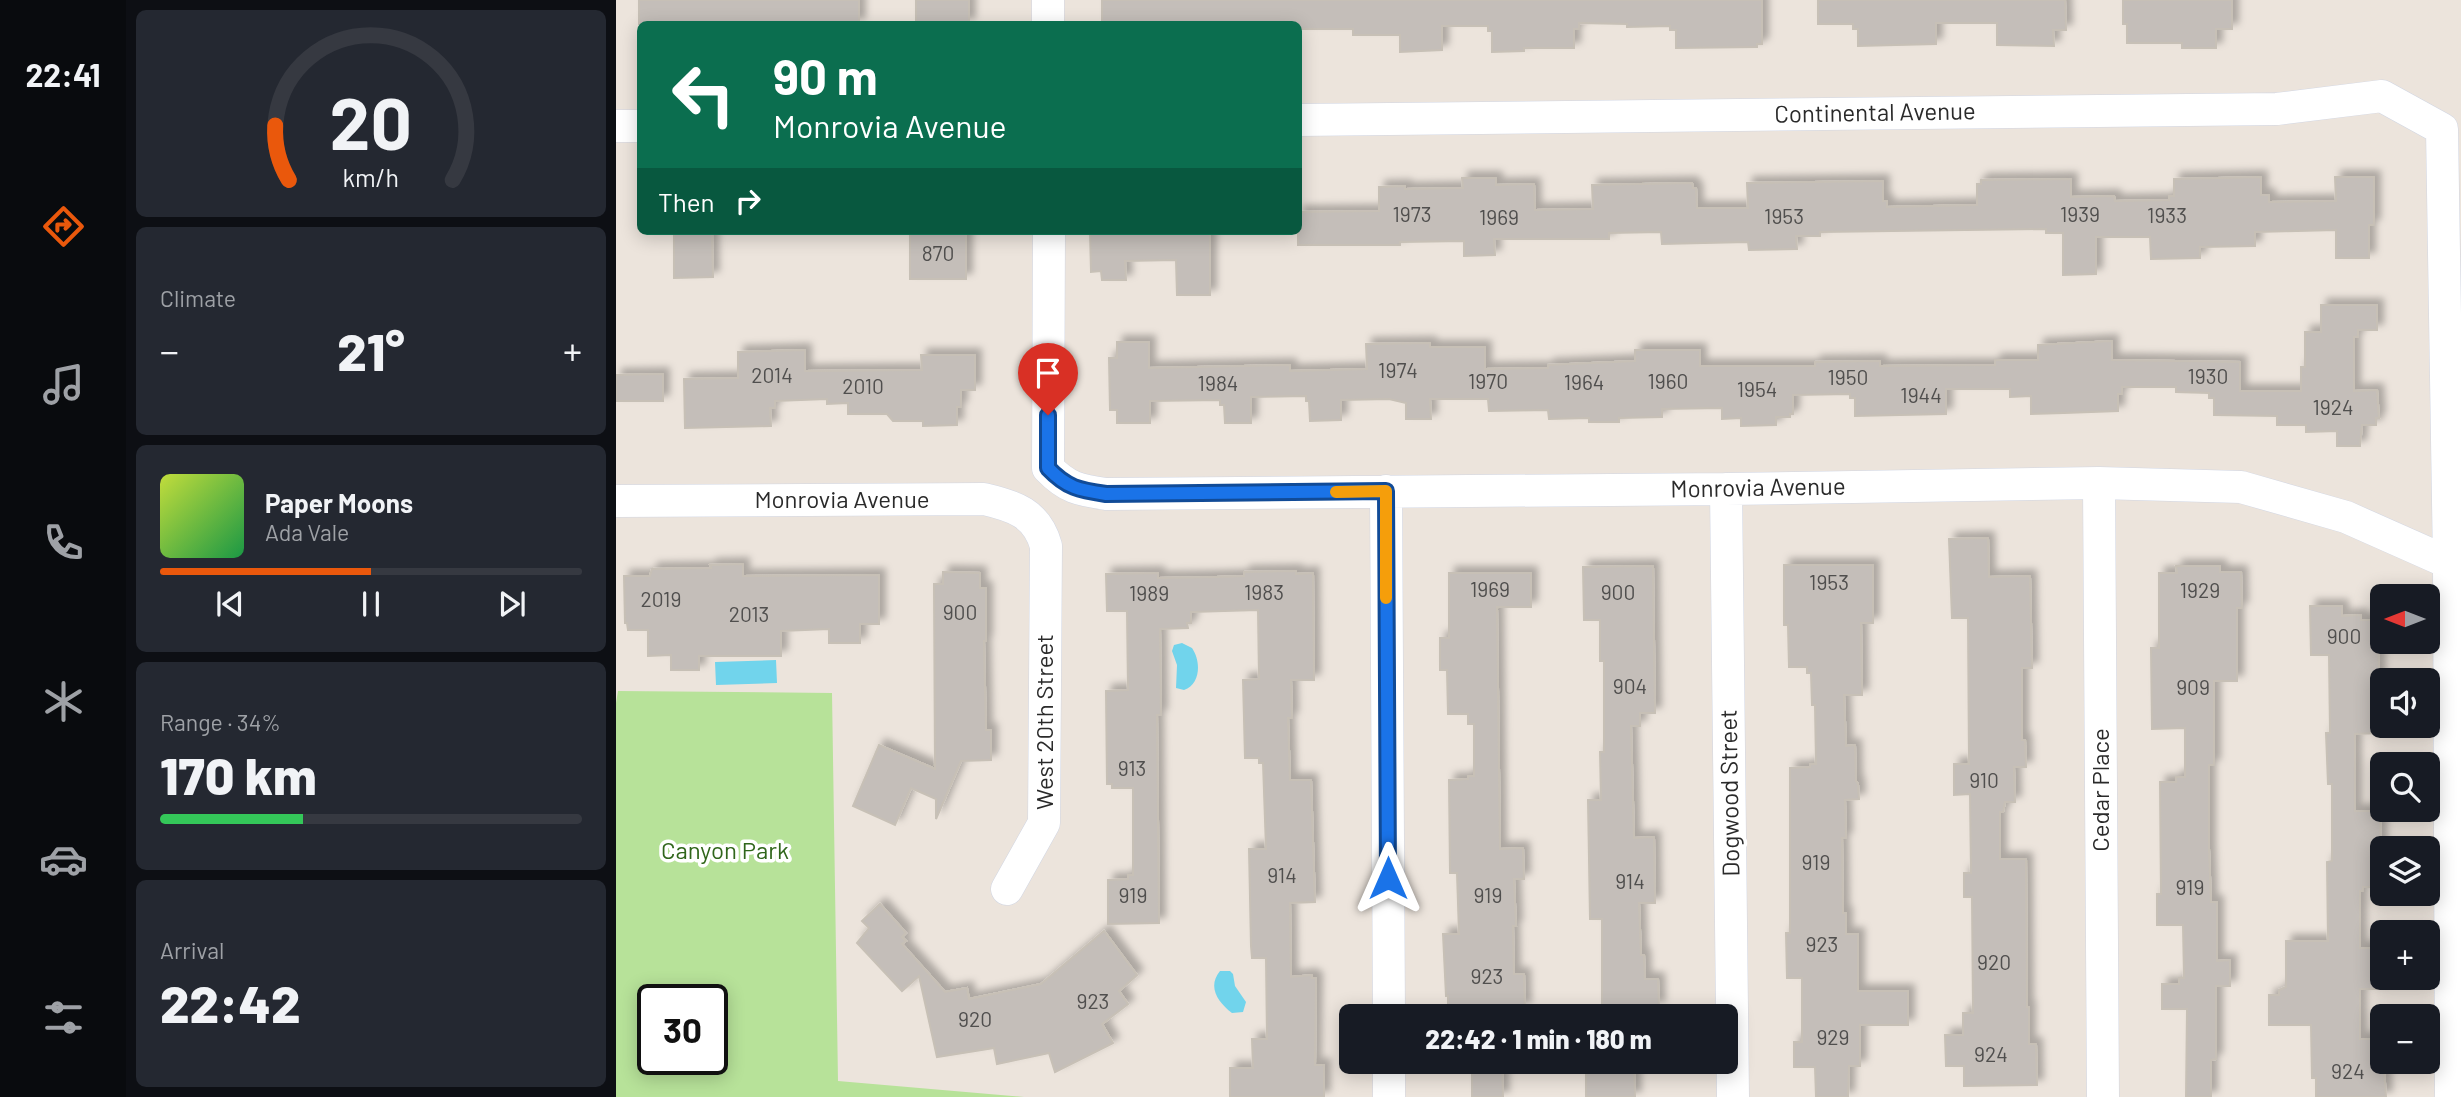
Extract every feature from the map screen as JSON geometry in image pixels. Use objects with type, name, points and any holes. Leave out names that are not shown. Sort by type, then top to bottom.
[{"type":"street","points":[[1048,0],[1048,21]]},
{"type":"street","name":"Continental Avenue","points":[[1302,120],[2277,108],[2382,96],[2442,129],[2455,566]]},
{"type":"street","points":[[616,126],[637,126]]},
{"type":"street","name":"Monrovia Avenue","points":[[1049,235],[1048,468],[1062,484],[1083,491],[1106,494],[2099,483],[2241,487],[2346,517],[2455,566]]},
{"type":"street","name":"Cedar Place","points":[[2099,483],[2103,1097]]},
{"type":"street","name":"Dogwood Street","points":[[1726,489],[1733,1097]]},
{"type":"street","points":[[1386,491],[1389,1004]]},
{"type":"street","name":"Monrovia Avenue","points":[[616,501],[984,499],[1008,504],[1024,513],[1042,530],[1046,546]]},
{"type":"street","name":"West 20th Street","points":[[1007,890],[1044,823],[1046,546]]},
{"type":"street","points":[[2451,1097],[2455,566]]},
{"type":"street","points":[[1389,1074],[1389,1097]]},
{"type":"green space","name":"Canyon Park","points":[[618,691],[832,693],[838,1081],[1024,1097],[616,1097]]},
{"type":"water","points":[[1182,643],[1192,648],[1198,665],[1194,683],[1184,690],[1176,688],[1177,665],[1172,651],[1174,645]]},
{"type":"water","points":[[776,660],[777,683],[716,685],[715,662]]},
{"type":"water","points":[[1220,971],[1230,971],[1233,974],[1235,986],[1246,1002],[1243,1012],[1232,1013],[1216,994],[1214,983]]},
{"type":"building","points":[[639,0],[859,0],[859,21],[639,21]]},
{"type":"building","points":[[916,0],[969,0],[969,21],[916,21]]},
{"type":"building","points":[[1102,0],[1762,0],[1762,44],[1757,44],[1757,47],[1676,48],[1676,30],[1670,30],[1670,26],[1627,27],[1627,24],[1579,23],[1579,29],[1574,29],[1574,48],[1524,48],[1524,51],[1492,52],[1492,31],[1488,31],[1488,26],[1442,26],[1442,50],[1400,52],[1400,35],[1353,35],[1353,29],[1302,29],[1302,21],[1102,21]]},
{"type":"building","points":[[1818,0],[2065,0],[2066,30],[2053,30],[2054,46],[1997,45],[1997,23],[1936,23],[1936,44],[1858,46],[1858,29],[1853,29],[1853,24],[1818,24]]},
{"type":"building","points":[[2123,0],[2232,0],[2232,29],[2216,29],[2216,48],[2182,48],[2182,43],[2127,43],[2127,24],[2123,24]]},
{"type":"building","points":[[2261,177],[2261,195],[2269,195],[2269,202],[2336,201],[2335,177],[2374,177],[2374,225],[2369,225],[2369,258],[2336,258],[2336,230],[2255,232],[2255,246],[2200,247],[2200,258],[2151,259],[2150,237],[2096,237],[2096,274],[2063,275],[2063,233],[2046,233],[2046,229],[1820,232],[1820,236],[1796,236],[1797,249],[1749,250],[1748,242],[1662,244],[1661,232],[1609,233],[1609,239],[1494,239],[1495,255],[1464,256],[1464,241],[1400,242],[1400,245],[1298,245],[1298,235],[1302,235],[1302,212],[1379,211],[1379,187],[1463,188],[1462,178],[1496,178],[1496,185],[1534,184],[1535,210],[1593,209],[1592,185],[1692,183],[1693,188],[1696,188],[1697,208],[1748,208],[1747,183],[1883,181],[1883,201],[1887,201],[1887,207],[1977,205],[1977,184],[1981,184],[1981,180],[2071,179],[2071,197],[2114,196],[2115,201],[2169,200],[2169,196],[2174,196],[2174,179]]},
{"type":"building","points":[[674,235],[712,235],[713,277],[674,278]]},
{"type":"building","points":[[910,235],[966,235],[966,279],[910,279]]},
{"type":"building","points":[[1090,235],[1210,235],[1210,295],[1177,295],[1176,260],[1125,261],[1126,280],[1102,280],[1101,271],[1091,272]]},
{"type":"building","points":[[2321,305],[2377,305],[2377,330],[2358,330],[2358,337],[2354,337],[2354,391],[2377,390],[2379,418],[2376,418],[2376,425],[2362,425],[2360,446],[2337,446],[2337,431],[2306,432],[2306,425],[2277,425],[2277,416],[2214,415],[2214,398],[2209,398],[2209,393],[2176,392],[2176,387],[2122,387],[2122,394],[2118,394],[2118,411],[2031,414],[2031,396],[2010,397],[2010,389],[1946,389],[1946,414],[1855,416],[1855,398],[1850,398],[1850,394],[1793,395],[1793,414],[1790,414],[1790,417],[1776,417],[1776,425],[1741,426],[1741,418],[1722,419],[1722,408],[1662,409],[1662,417],[1589,422],[1589,418],[1549,419],[1548,410],[1489,411],[1488,399],[1430,399],[1431,419],[1406,419],[1406,403],[1389,399],[1341,400],[1341,420],[1310,421],[1309,401],[1306,401],[1306,396],[1251,397],[1251,423],[1225,423],[1224,405],[1220,405],[1220,400],[1150,401],[1150,423],[1117,423],[1117,410],[1110,410],[1109,358],[1117,358],[1117,342],[1149,342],[1149,368],[1290,365],[1290,371],[1367,369],[1366,344],[1430,343],[1430,347],[1485,347],[1485,369],[1548,368],[1548,365],[1635,361],[1635,350],[1700,350],[1700,366],[1815,366],[1815,362],[1880,361],[1880,366],[1995,365],[1995,360],[2038,360],[2038,345],[2112,341],[2112,360],[2240,362],[2240,391],[2301,391],[2301,367],[2305,367],[2305,332],[2321,332]]},
{"type":"building","points":[[805,350],[805,371],[922,370],[921,355],[975,355],[975,390],[961,390],[957,425],[923,426],[923,421],[893,421],[887,414],[848,414],[848,403],[827,404],[827,399],[775,401],[775,408],[770,408],[771,426],[685,428],[684,379],[738,378],[738,352]]},
{"type":"building","points":[[663,374],[663,401],[616,401],[616,375]]},
{"type":"building","points":[[1988,538],[1989,577],[2030,576],[2032,668],[2022,668],[2022,740],[2025,740],[2026,767],[2014,767],[2015,802],[2005,802],[2003,812],[2000,812],[2000,859],[2026,859],[2027,1007],[2029,1044],[2036,1044],[2037,1085],[1964,1086],[1964,1066],[1946,1066],[1945,1035],[1963,1035],[1963,1013],[1973,1013],[1972,897],[1964,897],[1964,873],[1971,873],[1970,794],[1954,795],[1954,764],[1969,764],[1968,618],[1952,618],[1949,539]]},
{"type":"building","points":[[743,564],[743,576],[879,575],[879,624],[860,624],[860,643],[829,643],[829,629],[781,631],[781,656],[699,656],[699,670],[671,670],[671,655],[648,656],[648,630],[628,630],[625,623],[624,576],[650,576],[652,569],[711,568],[710,565]]},
{"type":"building","points":[[1784,565],[1873,565],[1873,623],[1861,623],[1862,695],[1844,695],[1846,746],[1855,745],[1859,799],[1845,800],[1846,838],[1842,838],[1843,913],[1846,913],[1846,934],[1858,934],[1858,991],[1908,991],[1908,1025],[1860,1025],[1860,1066],[1849,1066],[1848,1097],[1816,1097],[1815,1067],[1794,1067],[1794,1042],[1802,1042],[1802,978],[1787,978],[1786,933],[1790,933],[1790,768],[1816,764],[1815,705],[1812,705],[1811,673],[1807,673],[1807,667],[1789,667],[1788,625],[1784,625]]},
{"type":"building","points":[[1653,566],[1655,713],[1640,713],[1640,726],[1631,726],[1634,838],[1654,837],[1655,903],[1639,903],[1641,955],[1644,955],[1645,979],[1658,979],[1659,1004],[1602,1004],[1602,919],[1590,919],[1588,800],[1601,800],[1604,661],[1600,661],[1600,620],[1584,620],[1583,567]]},
{"type":"building","points":[[2176,566],[2220,566],[2220,572],[2241,572],[2242,608],[2237,608],[2237,681],[2214,681],[2214,765],[2209,765],[2211,902],[2217,902],[2217,961],[2230,960],[2230,986],[2216,986],[2216,1059],[2211,1060],[2211,1097],[2186,1097],[2187,1009],[2162,1009],[2162,984],[2179,984],[2179,978],[2184,978],[2183,925],[2157,925],[2157,894],[2161,894],[2160,782],[2176,782],[2176,777],[2185,777],[2185,728],[2152,729],[2151,648],[2159,648],[2159,573],[2177,573]]},
{"type":"building","points":[[1296,571],[1296,574],[1313,573],[1314,680],[1291,680],[1292,718],[1288,718],[1290,780],[1311,780],[1315,902],[1290,903],[1291,977],[1312,975],[1312,978],[1316,978],[1315,1065],[1324,1065],[1324,1097],[1230,1097],[1230,1068],[1253,1068],[1252,1039],[1267,1039],[1266,958],[1252,958],[1249,849],[1266,849],[1263,763],[1259,763],[1259,758],[1245,758],[1243,680],[1259,679],[1258,610],[1191,612],[1188,628],[1160,629],[1161,715],[1157,715],[1159,923],[1108,924],[1108,880],[1128,879],[1128,875],[1133,875],[1133,788],[1112,788],[1112,784],[1107,784],[1106,691],[1128,690],[1127,611],[1107,611],[1106,574],[1158,573],[1158,578],[1244,576],[1244,572]]},
{"type":"building","points":[[943,572],[980,573],[980,588],[986,588],[986,730],[991,730],[991,760],[961,761],[936,819],[936,799],[911,788],[895,825],[853,806],[879,745],[935,769],[934,584],[943,584]]},
{"type":"building","points":[[1449,573],[1531,573],[1531,607],[1497,607],[1500,849],[1523,848],[1524,879],[1514,879],[1516,926],[1513,926],[1514,974],[1524,974],[1525,1004],[1448,1004],[1446,996],[1443,934],[1459,934],[1457,873],[1450,873],[1449,780],[1474,776],[1474,724],[1468,724],[1468,714],[1448,714],[1447,670],[1440,670],[1440,638],[1449,638]]},
{"type":"building","points":[[2310,606],[2342,606],[2342,616],[2361,615],[2361,620],[2370,620],[2370,654],[2379,654],[2379,668],[2370,668],[2370,733],[2355,734],[2355,811],[2370,811],[2370,822],[2380,822],[2381,836],[2370,836],[2370,887],[2363,887],[2363,891],[2360,891],[2360,948],[2370,948],[2370,989],[2360,989],[2360,1039],[2370,1039],[2370,1074],[2384,1074],[2386,1097],[2316,1097],[2316,1078],[2312,1078],[2311,1025],[2269,1025],[2269,995],[2279,995],[2279,990],[2286,987],[2286,941],[2328,941],[2327,862],[2332,861],[2332,784],[2328,784],[2326,733],[2330,733],[2329,655],[2311,655]]},
{"type":"building","points":[[880,904],[906,933],[902,937],[906,941],[902,944],[945,992],[967,988],[969,999],[1041,984],[1104,931],[1137,975],[1119,991],[1128,1004],[1102,1024],[1113,1043],[1055,1072],[1049,1053],[997,1064],[994,1048],[937,1057],[919,976],[902,991],[857,943],[869,928],[862,921]]},
{"type":"building","points":[[1472,1074],[1502,1074],[1503,1097],[1472,1097]]},
{"type":"building","points":[[1586,1074],[1634,1074],[1635,1097],[1586,1097]]},
{"type":"slow traffic","points":[[1336,492],[1386,491],[1386,598]]},
{"type":"route","points":[[1048,415],[1048,468],[1062,484],[1083,491],[1106,494],[1386,491],[1388,878]]}]
